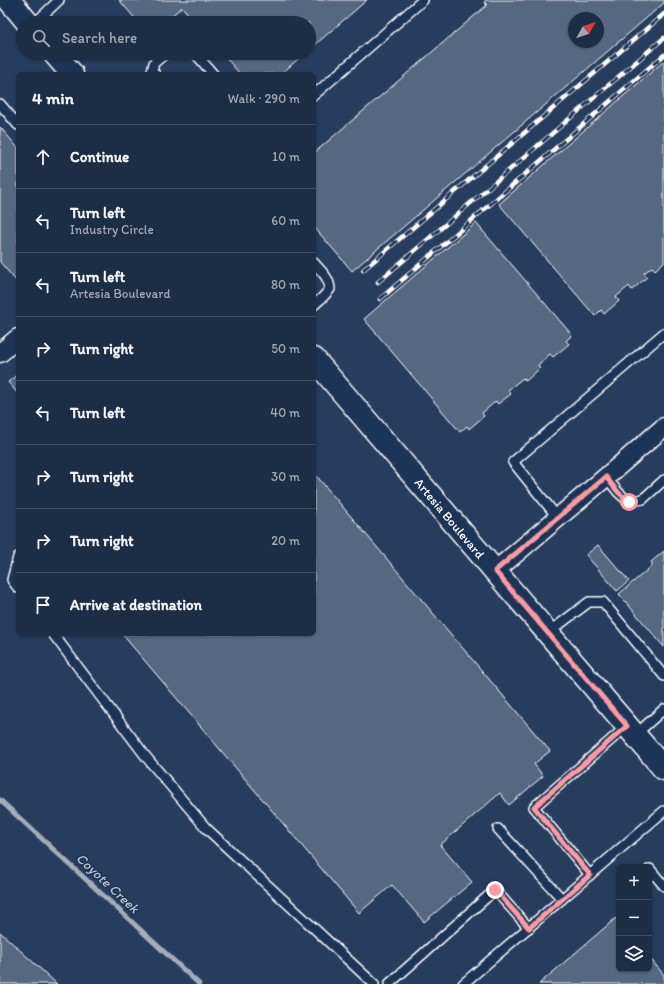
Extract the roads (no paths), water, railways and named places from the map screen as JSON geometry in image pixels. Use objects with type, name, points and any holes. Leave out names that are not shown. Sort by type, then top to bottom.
[{"type":"main road","points":[[8,0],[22,16]]},
{"type":"main road","points":[[60,60],[70,72]]},
{"type":"main road","name":"Artesia Boulevard","points":[[316,361],[664,769]]},
{"type":"street","points":[[0,353],[16,340]]},
{"type":"street","points":[[495,571],[664,427]]},
{"type":"lane","points":[[43,16],[59,0]]},
{"type":"lane","points":[[316,94],[423,0]]},
{"type":"lane","points":[[153,72],[154,63],[158,60]]},
{"type":"lane","points":[[201,60],[211,72]]},
{"type":"lane","points":[[0,104],[16,123]]},
{"type":"lane","points":[[316,265],[330,282],[330,289],[316,303]]},
{"type":"lane","points":[[558,518],[513,462],[664,333]]},
{"type":"lane","points":[[606,477],[618,492],[629,502],[643,499],[664,480]]},
{"type":"lane","points":[[16,565],[12,580],[16,585]]},
{"type":"lane","points":[[548,634],[588,602],[603,602],[664,676]]},
{"type":"lane","points":[[55,636],[147,758],[206,828],[374,984]]},
{"type":"lane","points":[[590,875],[534,807],[631,731],[664,709]]},
{"type":"lane","points":[[463,984],[664,811]]},
{"type":"lane","points":[[498,829],[562,899]]},
{"type":"lane","points":[[652,871],[664,886]]},
{"type":"lane","points":[[389,984],[495,890],[529,928]]},
{"type":"waterway","name":"Coyote Creek","points":[[0,800],[199,984]]},
{"type":"railway","points":[[363,270],[664,14]]},
{"type":"railway","points":[[378,282],[664,38]]},
{"type":"railway","points":[[380,299],[664,55]]}]
